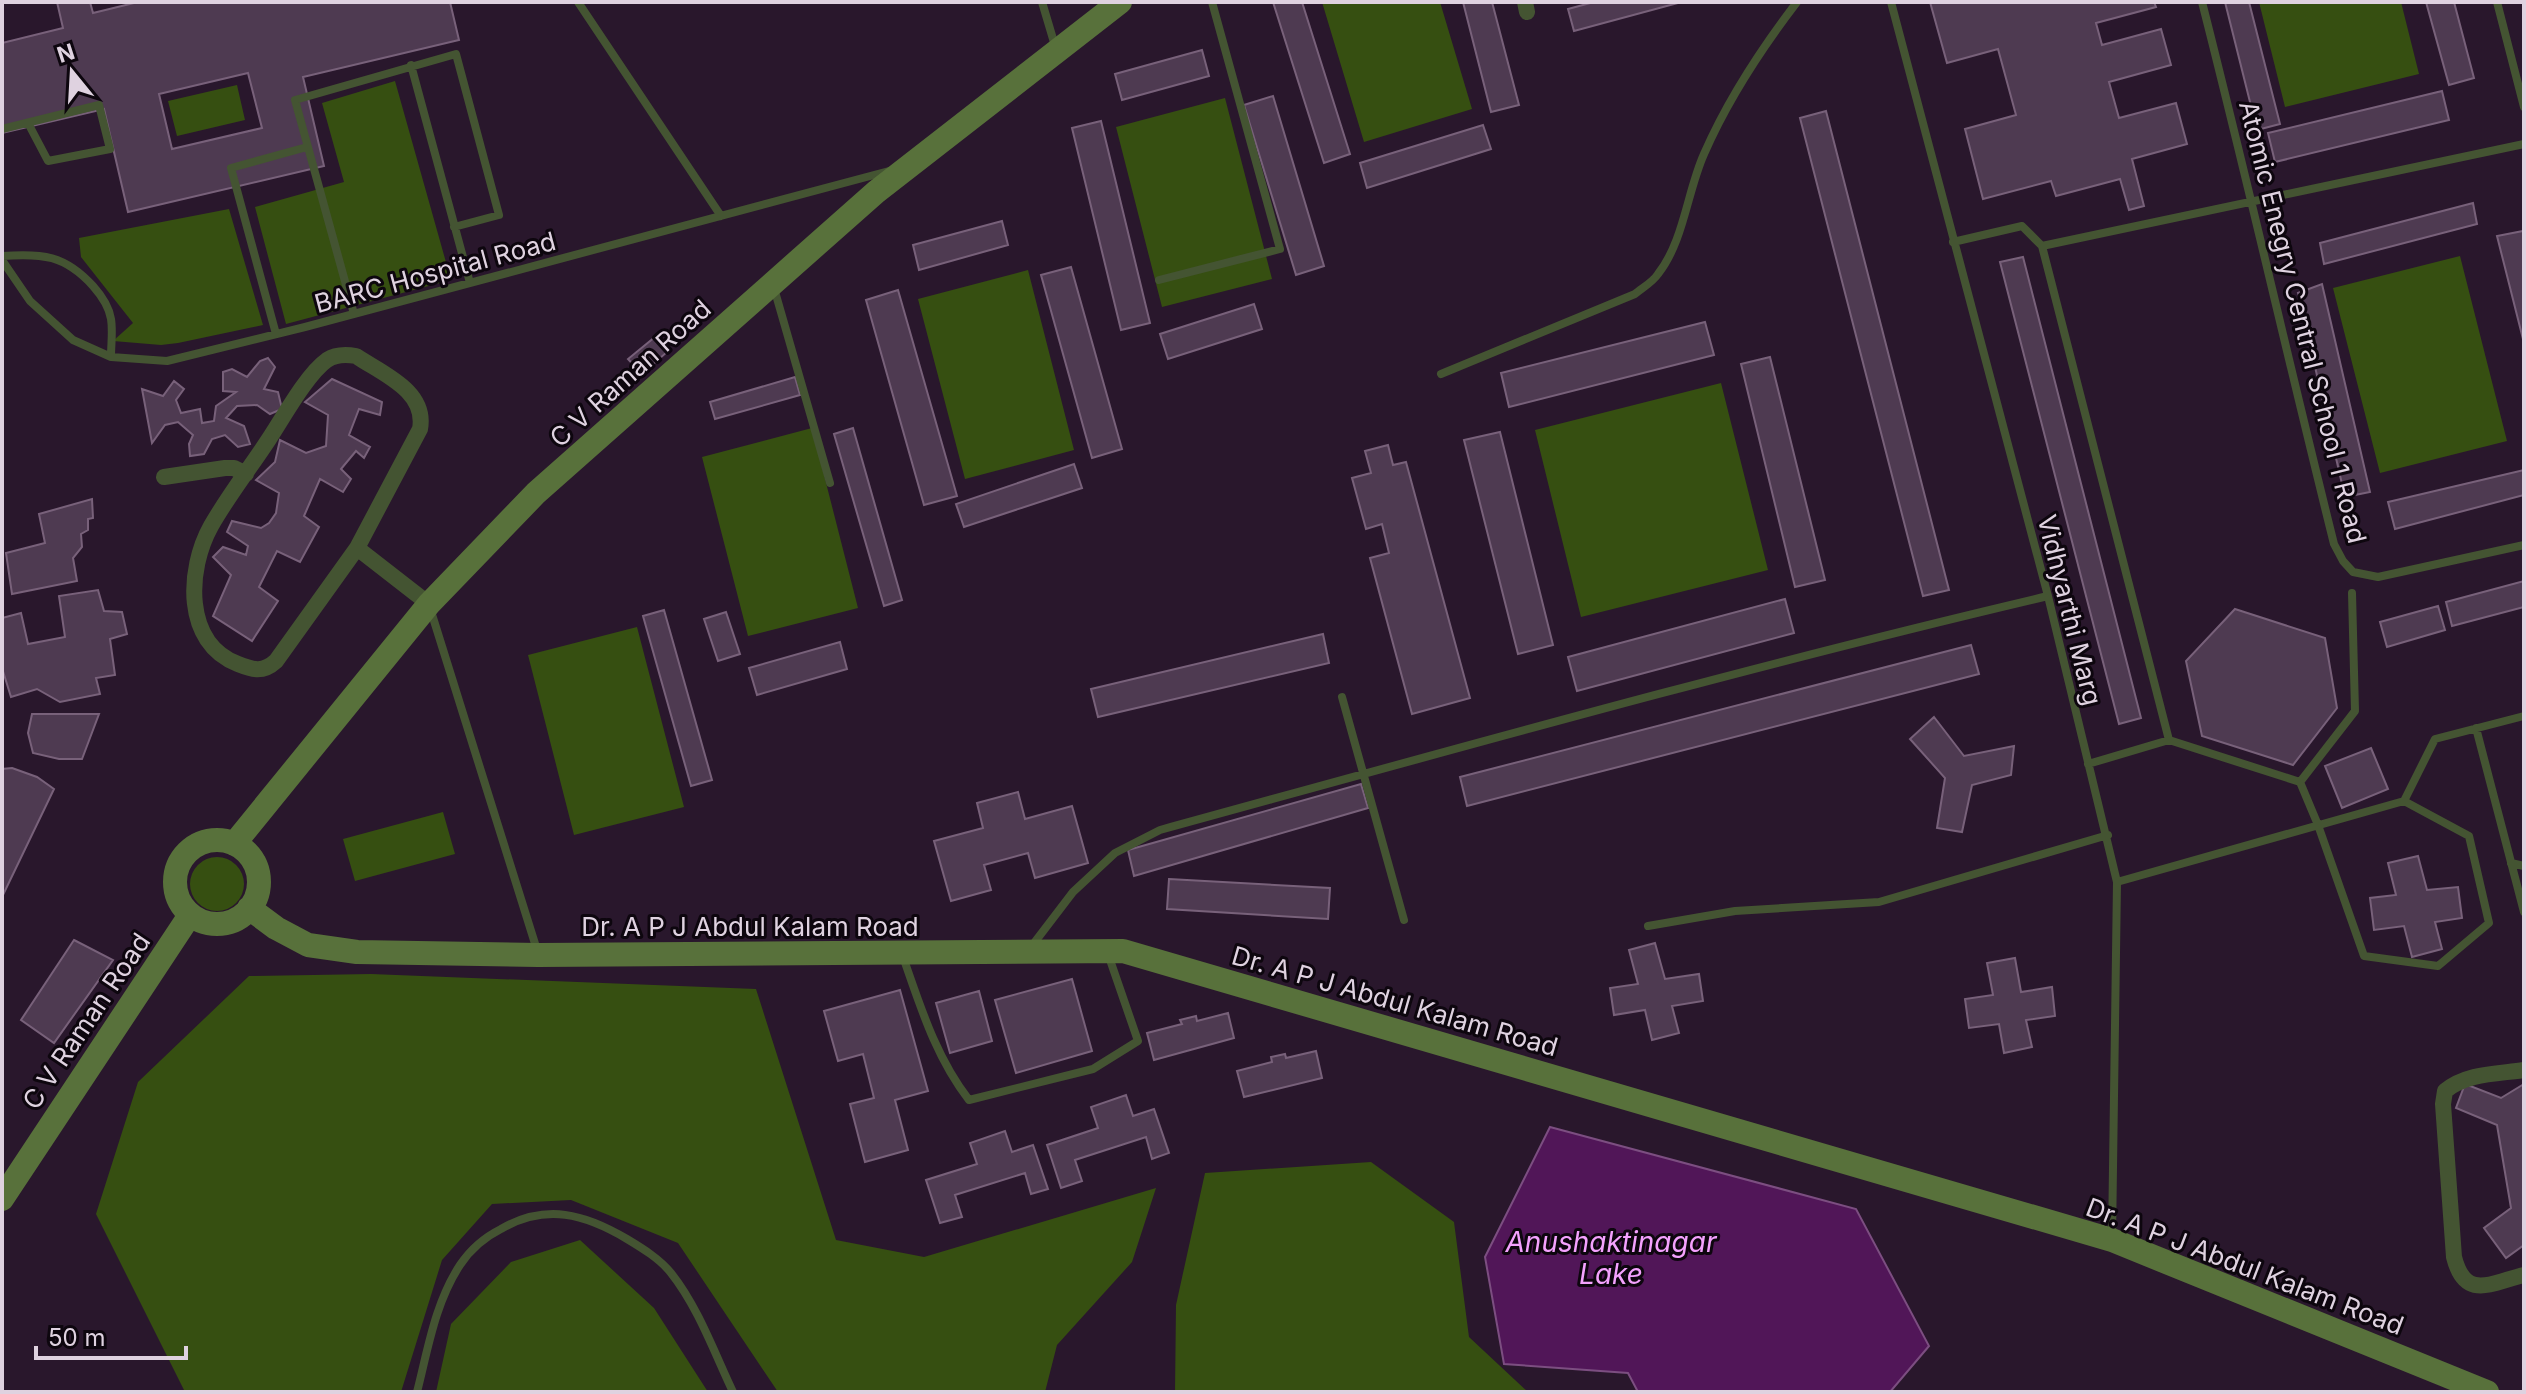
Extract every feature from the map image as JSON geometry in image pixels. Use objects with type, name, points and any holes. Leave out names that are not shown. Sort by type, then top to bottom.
[{"type":"street","name":"C V Raman Road","points":[[234,844],[429,604],[536,493],[910,166],[1120,2]]},
{"type":"street","points":[[334,356],[356,356],[382,373],[408,391],[423,416],[420,429],[357,548],[276,661],[268,669],[258,671],[233,662],[204,638],[197,622],[195,592],[198,561],[210,527],[246,474],[323,362],[334,356]]},
{"type":"street","points":[[164,477],[225,468],[234,468],[246,474]]},
{"type":"street","points":[[357,548],[429,604]]},
{"type":"street","points":[[212,841],[234,844],[256,867],[258,889],[249,908],[241,916],[221,924],[210,924],[190,915],[177,897],[175,887],[175,876],[184,856],[212,841]]},
{"type":"street","name":"Dr. A P J Abdul Kalam Road","points":[[249,908],[276,928],[308,945],[357,952],[538,955],[1123,951],[2112,1240],[2487,1392]]},
{"type":"street","name":"C V Raman Road","points":[[2,1199],[190,915]]},
{"type":"street","points":[[2524,1070],[2455,1083],[2445,1091],[2443,1104],[2457,1271],[2466,1283],[2476,1287],[2524,1275]]},
{"type":"lane","points":[[578,2],[721,216]]},
{"type":"lane","points":[[1042,2],[1057,53]]},
{"type":"lane","points":[[1159,280],[1280,249],[1212,2]]},
{"type":"lane","points":[[1441,374],[1635,294],[1658,276],[1672,251],[1703,157],[1730,99],[1797,2]]},
{"type":"lane","name":"Vidhyarthi Marg","points":[[1891,2],[2048,596],[2117,882],[2112,1240]]},
{"type":"lane","name":"Atomic Enegry Central School 1 Road","points":[[2202,2],[2334,544],[2343,561],[2353,572],[2378,577],[2524,545]]},
{"type":"lane","points":[[2497,2],[2524,107]]},
{"type":"lane","points":[[354,314],[295,100],[456,54],[499,215],[454,227]]},
{"type":"lane","points":[[411,65],[470,283]]},
{"type":"lane","points":[[2,129],[99,105],[110,149],[48,161],[28,123]]},
{"type":"lane","points":[[2042,246],[2524,144]]},
{"type":"lane","points":[[276,334],[231,168],[307,147]]},
{"type":"lane","name":"BARC Hospital Road","points":[[2,258],[30,301],[73,340],[111,357],[167,361],[910,166]]},
{"type":"lane","points":[[1953,242],[2022,226],[2042,246],[2169,740]]},
{"type":"lane","points":[[2,258],[24,255],[53,257],[73,266],[106,304],[111,317],[111,357]]},
{"type":"lane","points":[[773,283],[830,483]]},
{"type":"lane","points":[[2300,782],[2355,711],[2352,593]]},
{"type":"lane","points":[[1026,953],[1073,892],[1115,853],[1160,830],[1900,631],[2048,596]]},
{"type":"lane","points":[[429,604],[538,955]]},
{"type":"lane","points":[[1342,697],[1404,920]]},
{"type":"lane","points":[[2404,801],[2435,739],[2524,716]]},
{"type":"lane","points":[[2476,728],[2524,912]]},
{"type":"lane","points":[[2088,764],[2169,740],[2300,782],[2318,825],[2364,956],[2438,966],[2489,923],[2469,836],[2404,801],[2318,825],[2117,882]]},
{"type":"lane","points":[[1648,926],[1735,911],[1879,902],[2108,835]]},
{"type":"lane","points":[[2511,863],[2524,866]]},
{"type":"lane","points":[[902,953],[928,1028],[951,1076],[969,1100],[1093,1069],[1138,1041],[1106,951]]},
{"type":"lane","points":[[417,1392],[443,1294],[462,1262],[487,1237],[514,1221],[546,1213],[576,1216],[605,1226],[642,1248],[669,1271],[691,1303],[733,1392]]},
{"type":"green space","points":[[1322,2],[1440,2],[1472,109],[1364,142]]},
{"type":"green space","points":[[2259,2],[2401,2],[2419,74],[2285,107]]},
{"type":"green space","points":[[395,81],[451,280],[286,324],[255,207],[344,182],[322,103]]},
{"type":"green space","points":[[237,85],[245,120],[177,136],[168,101]]},
{"type":"green space","points":[[1225,98],[1272,279],[1162,307],[1116,127]]},
{"type":"green space","points":[[229,209],[263,325],[161,345],[113,341],[133,323],[81,257],[79,238]]},
{"type":"green space","points":[[2460,256],[2507,441],[2380,473],[2333,288]]},
{"type":"green space","points":[[1028,270],[1074,450],[965,479],[918,299]]},
{"type":"green space","points":[[1721,383],[1768,570],[1581,617],[1535,430]]},
{"type":"green space","points":[[812,428],[858,608],[748,636],[702,457]]},
{"type":"green space","points":[[637,627],[684,807],[574,835],[528,655]]},
{"type":"green space","points":[[443,812],[455,854],[355,881],[343,839]]},
{"type":"green space","points":[[217,857],[236,865],[244,884],[236,903],[217,911],[198,903],[190,884],[198,865]]},
{"type":"green space","points":[[371,974],[756,989],[836,1240],[924,1257],[1156,1188],[1132,1262],[1057,1345],[1045,1392],[778,1392],[678,1243],[571,1200],[492,1204],[442,1260],[401,1392],[185,1392],[96,1214],[138,1082],[249,976]]},
{"type":"green space","points":[[1371,1162],[1454,1222],[1469,1337],[1528,1392],[1175,1392],[1176,1305],[1205,1173]]},
{"type":"green space","points":[[580,1240],[654,1308],[708,1392],[436,1392],[451,1324],[511,1262]]},
{"type":"water","name":"Anushaktinagar Lake","points":[[1550,1127],[1856,1209],[1929,1346],[1890,1392],[1638,1392],[1628,1373],[1504,1364],[1485,1257]]},
{"type":"building","points":[[57,2],[90,2],[93,13],[138,2],[450,2],[459,40],[303,77],[324,166],[128,212],[104,109],[2,133],[2,43],[63,28]],"holes":[[[248,73],[262,128],[172,149],[159,94]]]},
{"type":"building","points":[[1273,2],[1302,2],[1350,154],[1324,163]]},
{"type":"building","points":[[1463,2],[1492,2],[1519,105],[1491,112]]},
{"type":"building","points":[[1594,2],[1678,3],[1574,31],[1568,9]]},
{"type":"building","points":[[1930,2],[2154,2],[2156,7],[2096,23],[2102,45],[2161,29],[2171,65],[2109,82],[2119,118],[2176,103],[2187,144],[2132,159],[2144,206],[2129,210],[2120,179],[2056,196],[2051,181],[1983,199],[1965,129],[2016,115],[1998,49],[1947,63]]},
{"type":"building","points":[[2225,2],[2249,2],[2280,124],[2257,130]]},
{"type":"building","points":[[2426,2],[2454,2],[2474,78],[2449,85]]},
{"type":"building","points":[[1202,50],[1209,76],[1122,100],[1115,74]]},
{"type":"building","points":[[2442,91],[2449,120],[2275,162],[2268,133]]},
{"type":"building","points":[[1273,96],[1324,266],[1296,275],[1244,105]]},
{"type":"building","points":[[1826,111],[1949,590],[1923,596],[1800,118]]},
{"type":"building","points":[[1101,121],[1150,323],[1121,330],[1072,128]]},
{"type":"building","points":[[1483,125],[1491,149],[1367,188],[1360,163]]},
{"type":"building","points":[[2473,203],[2477,224],[2324,264],[2320,243]]},
{"type":"building","points":[[1002,221],[1008,245],[919,270],[913,245]]},
{"type":"building","points":[[2523,231],[2524,237],[2524,343],[2497,236]]},
{"type":"building","points":[[2023,257],[2141,718],[2119,724],[2000,262]]},
{"type":"building","points":[[1071,267],[1122,449],[1092,458],[1041,275]]},
{"type":"building","points":[[2322,284],[2370,492],[2345,497],[2298,293]]},
{"type":"building","points":[[898,290],[957,496],[924,505],[866,300]]},
{"type":"building","points":[[1254,304],[1262,329],[1168,359],[1160,334]]},
{"type":"building","points":[[1705,322],[1714,355],[1509,407],[1501,373]]},
{"type":"building","points":[[655,337],[667,352],[642,374],[628,359]]},
{"type":"building","points":[[1770,357],[1825,580],[1795,587],[1741,364]]},
{"type":"building","points":[[268,358],[275,367],[264,389],[278,392],[282,409],[270,414],[257,405],[237,406],[226,418],[244,426],[250,444],[238,447],[225,435],[212,439],[204,454],[190,456],[189,444],[193,435],[178,422],[165,425],[152,443],[142,389],[163,396],[174,381],[184,389],[176,400],[181,413],[200,409],[202,423],[214,421],[216,406],[236,392],[223,391],[223,372],[232,369],[247,377],[260,361]]},
{"type":"building","points":[[795,377],[800,395],[715,419],[710,402]]},
{"type":"building","points":[[332,379],[382,402],[380,415],[359,409],[349,435],[370,447],[364,458],[356,451],[341,469],[351,479],[343,492],[320,479],[304,516],[319,527],[300,562],[277,551],[259,587],[278,601],[252,641],[213,616],[231,575],[213,557],[223,547],[246,555],[248,546],[227,532],[232,521],[261,528],[276,513],[279,493],[256,480],[275,462],[280,440],[306,453],[326,446],[328,415],[305,402]]},
{"type":"building","points":[[853,428],[902,600],[884,606],[834,434]]},
{"type":"building","points":[[1500,432],[1553,645],[1518,654],[1464,440]]},
{"type":"building","points":[[1388,445],[1393,465],[1406,462],[1470,698],[1412,714],[1370,558],[1389,553],[1382,524],[1366,529],[1352,478],[1371,473],[1365,451]]},
{"type":"building","points":[[1074,464],[1082,488],[964,527],[956,504]]},
{"type":"building","points":[[2524,470],[2524,495],[2395,529],[2388,502]]},
{"type":"building","points":[[92,499],[93,518],[88,519],[88,530],[81,534],[82,547],[73,558],[77,581],[12,594],[6,553],[45,543],[39,514]]},
{"type":"building","points":[[2524,581],[2524,607],[2452,626],[2446,602]]},
{"type":"building","points":[[98,590],[104,611],[122,612],[127,634],[110,639],[115,675],[96,678],[100,694],[60,702],[37,689],[11,697],[2,668],[2,618],[21,613],[28,644],[65,637],[59,596]]},
{"type":"building","points":[[1785,599],[1794,633],[1577,691],[1568,657]]},
{"type":"building","points":[[2438,606],[2445,630],[2387,647],[2380,622]]},
{"type":"building","points":[[2235,609],[2325,638],[2337,708],[2293,765],[2202,736],[2186,661]]},
{"type":"building","points":[[664,610],[712,780],[691,786],[643,616]]},
{"type":"building","points":[[726,612],[740,654],[718,661],[704,619]]},
{"type":"building","points":[[1323,634],[1329,663],[1098,717],[1091,689]]},
{"type":"building","points":[[840,642],[847,669],[757,695],[749,668]]},
{"type":"building","points":[[1971,645],[1979,674],[1467,806],[1460,777]]},
{"type":"building","points":[[32,714],[99,714],[82,759],[59,759],[33,753],[28,733]]},
{"type":"building","points":[[1934,717],[1964,756],[2014,746],[2011,775],[1972,785],[1962,832],[1937,828],[1945,778],[1910,739]]},
{"type":"building","points":[[2371,748],[2388,789],[2342,808],[2325,766]]},
{"type":"building","points":[[12,768],[37,777],[54,789],[2,897],[2,769]]},
{"type":"building","points":[[1361,784],[1368,808],[1134,876],[1128,850]]},
{"type":"building","points":[[1018,792],[1025,819],[1072,806],[1088,863],[1035,878],[1028,853],[984,865],[991,890],[951,901],[934,841],[983,828],[977,803]]},
{"type":"building","points":[[2418,856],[2427,890],[2458,887],[2462,918],[2435,922],[2442,949],[2412,957],[2404,926],[2374,930],[2370,898],[2396,895],[2388,863]]},
{"type":"building","points":[[1169,879],[1330,888],[1328,919],[1167,909]]},
{"type":"building","points":[[74,940],[113,960],[54,1043],[21,1020]]},
{"type":"building","points":[[1655,943],[1665,979],[1699,974],[1703,1001],[1672,1006],[1679,1033],[1652,1040],[1645,1010],[1614,1015],[1610,988],[1638,984],[1629,950]]},
{"type":"building","points":[[2015,958],[2021,992],[2052,987],[2055,1016],[2026,1020],[2032,1047],[2004,1053],[1999,1024],[1969,1028],[1965,999],[1993,995],[1987,963]]},
{"type":"building","points":[[1072,979],[1092,1051],[1016,1073],[995,1000]]},
{"type":"building","points":[[900,990],[928,1091],[895,1100],[908,1150],[865,1162],[850,1104],[874,1098],[863,1054],[838,1061],[824,1011]]},
{"type":"building","points":[[979,991],[992,1041],[950,1053],[936,1003]]},
{"type":"building","points":[[1228,1013],[1234,1038],[1154,1060],[1147,1033],[1182,1024],[1180,1020],[1196,1016],[1197,1021]]},
{"type":"building","points":[[1316,1051],[1322,1078],[1244,1097],[1237,1071],[1272,1062],[1271,1057],[1285,1054],[1286,1058]]},
{"type":"building","points":[[2465,1084],[2501,1098],[2524,1084],[2524,1245],[2506,1258],[2484,1228],[2511,1208],[2497,1125],[2456,1108]]},
{"type":"building","points":[[1126,1095],[1133,1116],[1154,1109],[1169,1153],[1152,1159],[1146,1137],[1075,1160],[1082,1181],[1061,1188],[1047,1145],[1098,1128],[1091,1107]]},
{"type":"building","points":[[1005,1131],[1012,1152],[1033,1145],[1048,1189],[1031,1194],[1025,1173],[955,1195],[962,1217],[940,1223],[926,1180],[977,1164],[970,1143]]}]
